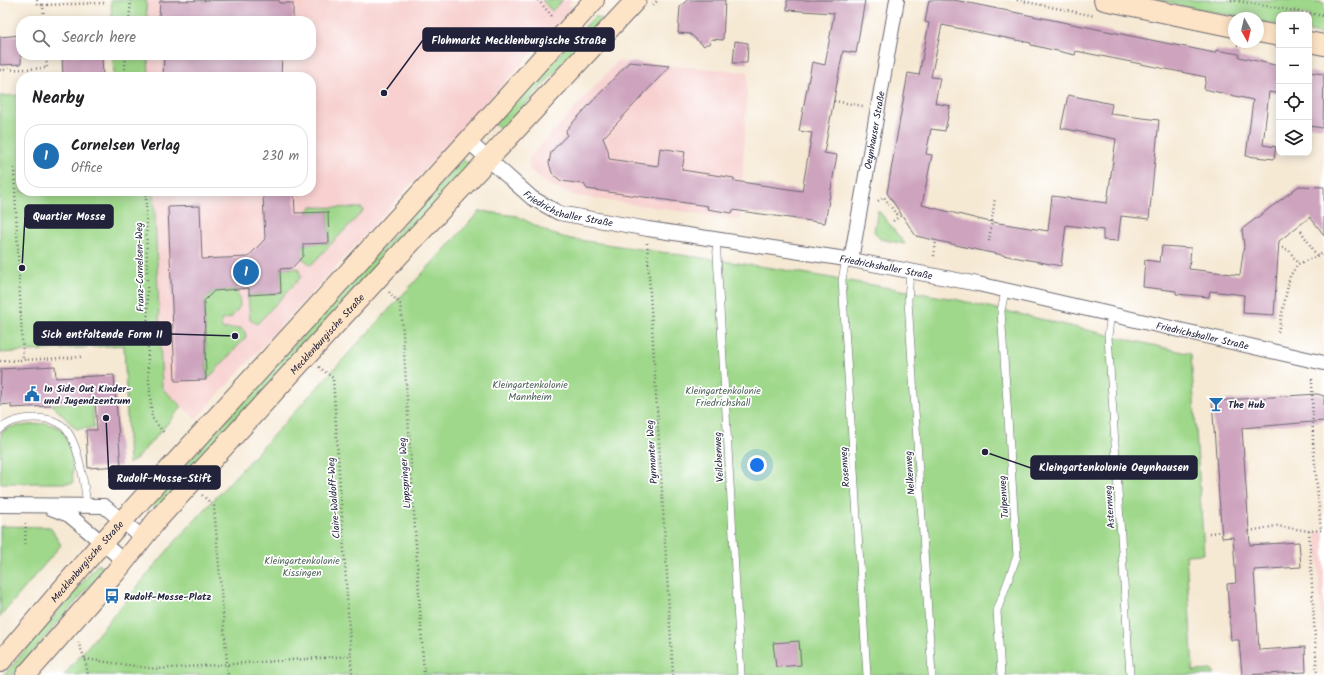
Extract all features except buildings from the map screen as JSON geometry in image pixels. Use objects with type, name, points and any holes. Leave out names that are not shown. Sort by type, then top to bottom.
[{"type":"main road","name":"Mecklenburgische Straße","points":[[0,662],[103,542],[468,142],[594,0]]},
{"type":"main road","name":"Mecklenburgische Straße","points":[[26,675],[190,484],[487,159],[636,0]]},
{"type":"main road","points":[[1104,0],[1228,26]]},
{"type":"main road","points":[[1264,33],[1276,35]]},
{"type":"main road","points":[[1312,43],[1324,45]]},
{"type":"street","name":"Oeynhauser Straße","points":[[848,259],[897,0]]},
{"type":"street","name":"Friedrichshaller Straße","points":[[468,142],[532,198],[559,213],[648,229],[848,259],[910,271],[1111,313],[1324,362]]},
{"type":"street","points":[[0,505],[87,504],[104,506],[123,520],[143,538]]},
{"type":"street","points":[[43,505],[69,515],[124,561]]},
{"type":"lane","name":"Veilchenweg","points":[[716,238],[741,675]]},
{"type":"lane","name":"Rosenweg","points":[[848,259],[842,280],[867,675]]},
{"type":"lane","name":"Nelkenweg","points":[[910,271],[908,301],[932,675]]},
{"type":"lane","name":"Tulpenweg","points":[[1001,675],[997,611],[1017,556],[1001,311],[1005,291]]},
{"type":"lane","name":"Asternweg","points":[[1111,313],[1108,331],[1130,675]]},
{"type":"lane","points":[[0,430],[13,422],[28,418],[48,418],[62,425],[71,436],[85,485],[87,504]]},
{"type":"path","points":[[38,0],[38,5],[104,3],[104,0]]},
{"type":"path","points":[[129,16],[131,0]]},
{"type":"path","points":[[538,0],[552,16]]},
{"type":"path","points":[[1231,0],[1324,16]]},
{"type":"path","points":[[43,5],[44,16]]},
{"type":"path","points":[[0,70],[47,68],[46,60]]},
{"type":"path","points":[[124,72],[126,60]]},
{"type":"path","points":[[834,101],[864,106]]},
{"type":"path","points":[[14,168],[23,360]]},
{"type":"path","name":"Franz-Cornelsen-Weg","points":[[146,196],[149,381],[152,418],[165,434]]},
{"type":"path","points":[[878,201],[884,197],[896,214],[900,212]]},
{"type":"path","points":[[989,241],[996,198]]},
{"type":"path","points":[[893,221],[902,215]]},
{"type":"path","name":"Pyrmonter Weg","points":[[648,229],[646,251],[673,675]]},
{"type":"path","points":[[1301,231],[1317,256]]},
{"type":"path","points":[[934,256],[936,241]]},
{"type":"path","points":[[1282,248],[1289,250],[1298,264]]},
{"type":"path","points":[[1278,332],[1290,276],[1298,264],[1324,253]]},
{"type":"path","name":"Lippspringer Weg","points":[[376,280],[400,304],[402,318],[424,675]]},
{"type":"path","name":"Claire-Waldoff-Weg","points":[[306,356],[333,378],[352,675]]},
{"type":"path","points":[[0,361],[82,357]]},
{"type":"path","points":[[1249,531],[1277,526],[1309,531],[1322,530],[1313,442],[1312,379]]},
{"type":"path","points":[[190,484],[214,506],[228,675]]},
{"type":"path","points":[[25,544],[26,522]]},
{"type":"path","points":[[1309,531],[1317,675]]},
{"type":"path","points":[[1209,533],[1221,532]]},
{"type":"path","points":[[66,629],[78,641],[85,659],[88,675]]},
{"type":"path","points":[[85,659],[156,669],[351,656]]},
{"type":"shaded area","points":[[146,0],[572,0],[568,4],[573,8],[196,419],[162,388],[154,196],[316,196],[316,72],[149,72],[148,60],[316,60],[316,16],[147,16]]},
{"type":"shaded area","points":[[618,61],[748,72],[740,220],[576,196],[548,185],[529,169],[529,158]]},
{"type":"shaded area","points":[[1316,532],[1324,532],[1324,656],[1318,569]]},
{"type":"green space","points":[[111,0],[146,0],[147,16],[112,16]]},
{"type":"green space","points":[[542,0],[563,0],[552,11]]},
{"type":"green space","points":[[1155,0],[1308,0],[1324,3],[1324,35],[1312,33],[1312,12],[1276,12],[1276,24],[1264,22],[1264,12],[1228,12],[1228,15]]},
{"type":"green space","points":[[595,16],[603,20],[502,130],[495,124]]},
{"type":"green space","points":[[113,60],[148,60],[149,72],[114,72]]},
{"type":"green space","points":[[16,95],[16,196],[154,196],[162,388],[182,407],[138,457],[129,464],[124,345],[0,353],[0,96]]},
{"type":"green space","points":[[463,159],[469,165],[156,510],[150,504]]},
{"type":"green space","points":[[311,207],[362,208],[363,211],[311,265],[302,258],[303,244],[329,243],[328,212],[307,213]]},
{"type":"green space","points":[[878,210],[905,244],[880,239],[874,231]]},
{"type":"green space","points":[[480,211],[517,216],[552,234],[571,239],[779,269],[954,299],[1191,354],[1204,554],[1186,555],[1193,671],[1213,670],[1213,675],[64,675],[172,545]]},
{"type":"green space","points":[[298,268],[301,277],[257,324],[250,320],[248,295],[281,293],[280,269]]},
{"type":"green space","points":[[235,289],[239,296],[240,306],[231,318],[221,320],[222,329],[241,328],[245,332],[246,337],[207,380],[204,301],[214,291]]},
{"type":"green space","points":[[92,402],[94,428],[76,429],[51,404]]},
{"type":"green space","points":[[46,423],[61,429],[68,440],[72,454],[73,483],[0,483],[1,433],[10,427]]},
{"type":"green space","points":[[0,526],[50,527],[61,545],[0,617]]},
{"type":"green space","points":[[98,564],[104,569],[13,675],[4,675]]},
{"type":"place","name":"Flohmarkt Mecklenburgische Straße","points":[[384,93]]},
{"type":"place","name":"Quartier Mosse","points":[[22,268]]},
{"type":"place","name":"Cornelsen Verlag","points":[[246,272]]},
{"type":"place","name":"Sich entfaltende Form II","points":[[235,336]]},
{"type":"place","name":"In Side Out Kinder- und Jugendzentrum","points":[[32,394]]},
{"type":"place","name":"The Hub","points":[[1216,404]]},
{"type":"place","name":"Rudolf-Mosse-Stift","points":[[106,418]]},
{"type":"place","name":"Kleingartenkolonie Oeynhausen","points":[[985,452]]},
{"type":"place","name":"Rudolf-Mosse-Platz","points":[[112,596]]},
{"type":"park label","name":"Kleingartenkolonie Mannheim","points":[[530,390]]},
{"type":"park label","name":"Kleingartenkolonie Friedrichshall","points":[[723,396]]},
{"type":"park label","name":"Kleingartenkolonie Kissingen","points":[[302,566]]}]
